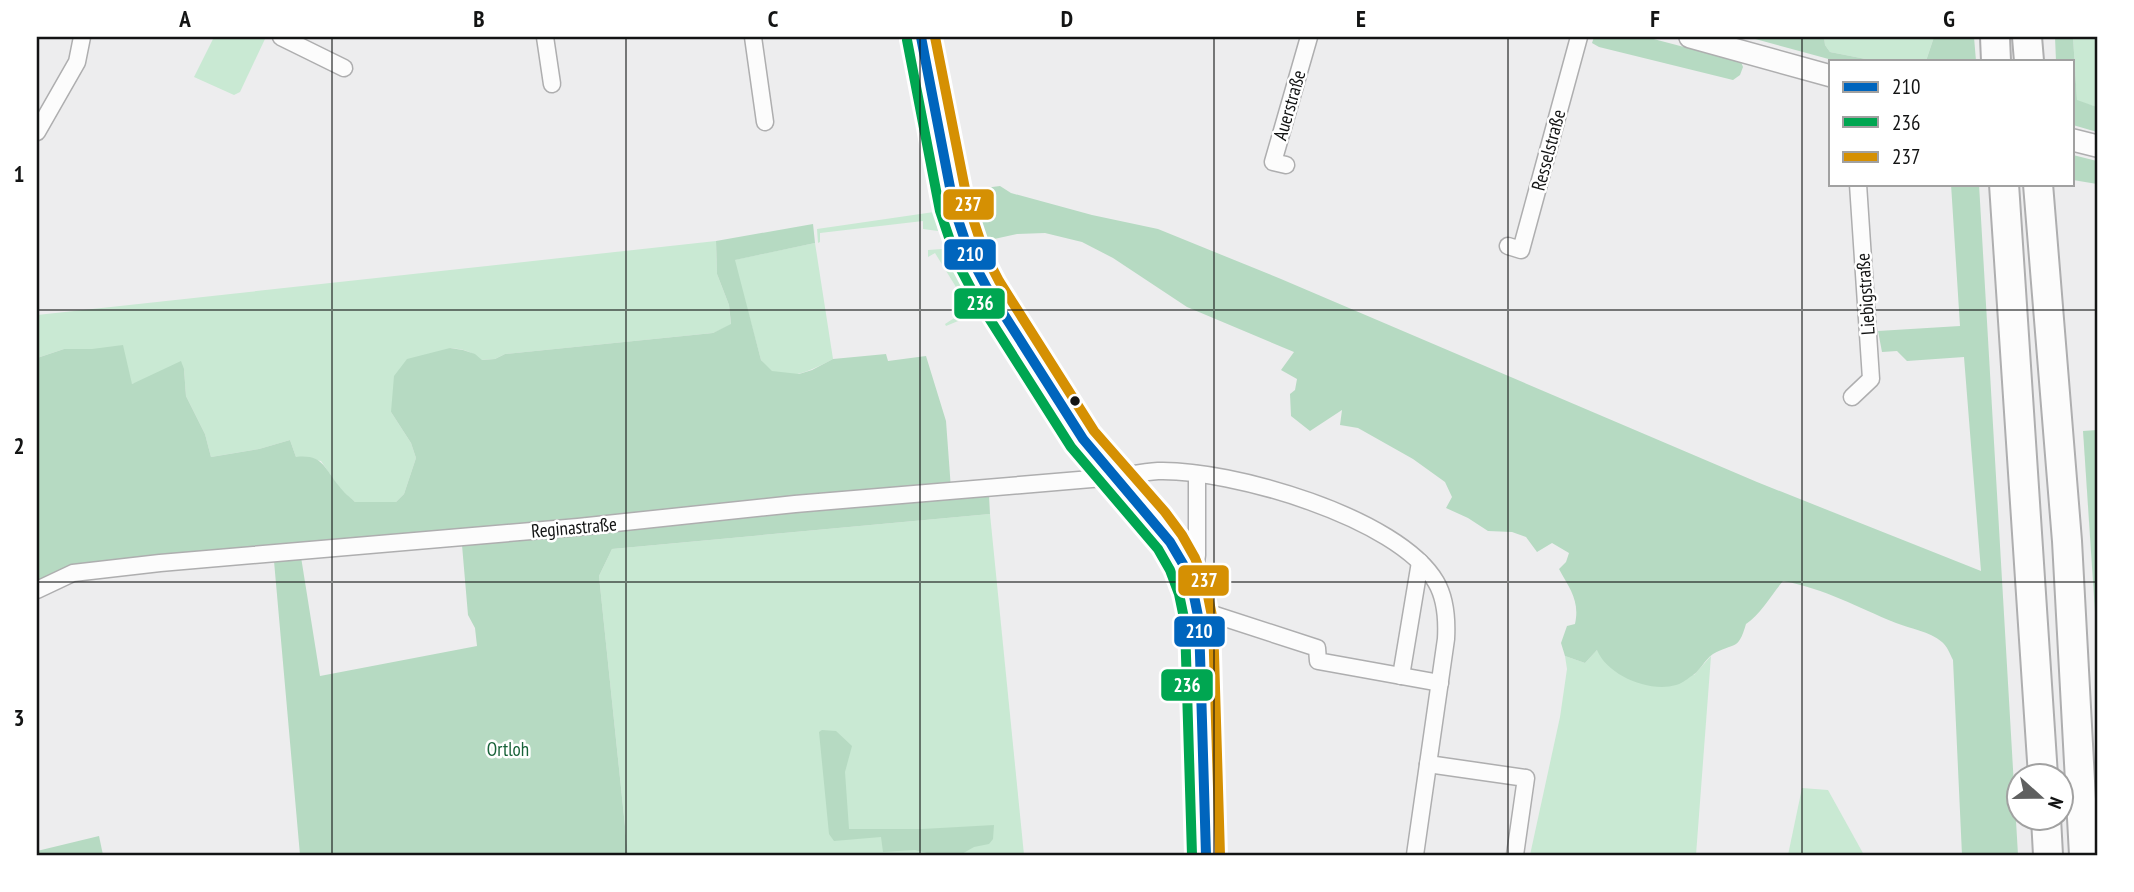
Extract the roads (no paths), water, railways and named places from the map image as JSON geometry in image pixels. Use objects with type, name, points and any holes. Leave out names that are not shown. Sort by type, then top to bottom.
[{"type":"highway","points":[[1995,37],[1996,60]]},
{"type":"highway","points":[[2027,37],[2029,60]]},
{"type":"highway","points":[[2004,186],[2042,762]]},
{"type":"highway","points":[[2038,186],[2067,541],[2084,855]]},
{"type":"highway","points":[[2047,832],[2048,855]]},
{"type":"street","points":[[37,132],[77,62],[82,37]]},
{"type":"street","points":[[281,37],[344,68]]},
{"type":"street","points":[[545,37],[552,84]]},
{"type":"street","points":[[753,37],[765,122]]},
{"type":"street","points":[[921,37],[954,208],[971,257],[987,288],[1083,439],[1167,535],[1193,586],[1198,609],[1206,855]]},
{"type":"street","name":"Auerstraße","points":[[1286,165],[1273,162],[1309,37]]},
{"type":"street","name":"Resselstraße","points":[[1507,246],[1521,250],[1578,37]]},
{"type":"street","points":[[1694,37],[1829,75]]},
{"type":"street","name":"Liebigstraße","points":[[1852,397],[1871,379],[1858,186]]},
{"type":"street","name":"Reginastraße","points":[[37,590],[73,573],[160,563],[565,528],[795,504],[1115,477],[1157,471],[1237,479],[1367,525],[1391,539],[1420,562],[1437,584],[1447,623],[1415,855]]},
{"type":"street","points":[[1193,586],[1197,555],[1197,474]]},
{"type":"street","points":[[1401,676],[1420,562]]},
{"type":"street","points":[[1198,609],[1317,648],[1318,661],[1440,683]]},
{"type":"street","points":[[1428,764],[1526,778],[1515,855]]},
{"type":"park label","name":"Ortloh","points":[[508,749]]}]
